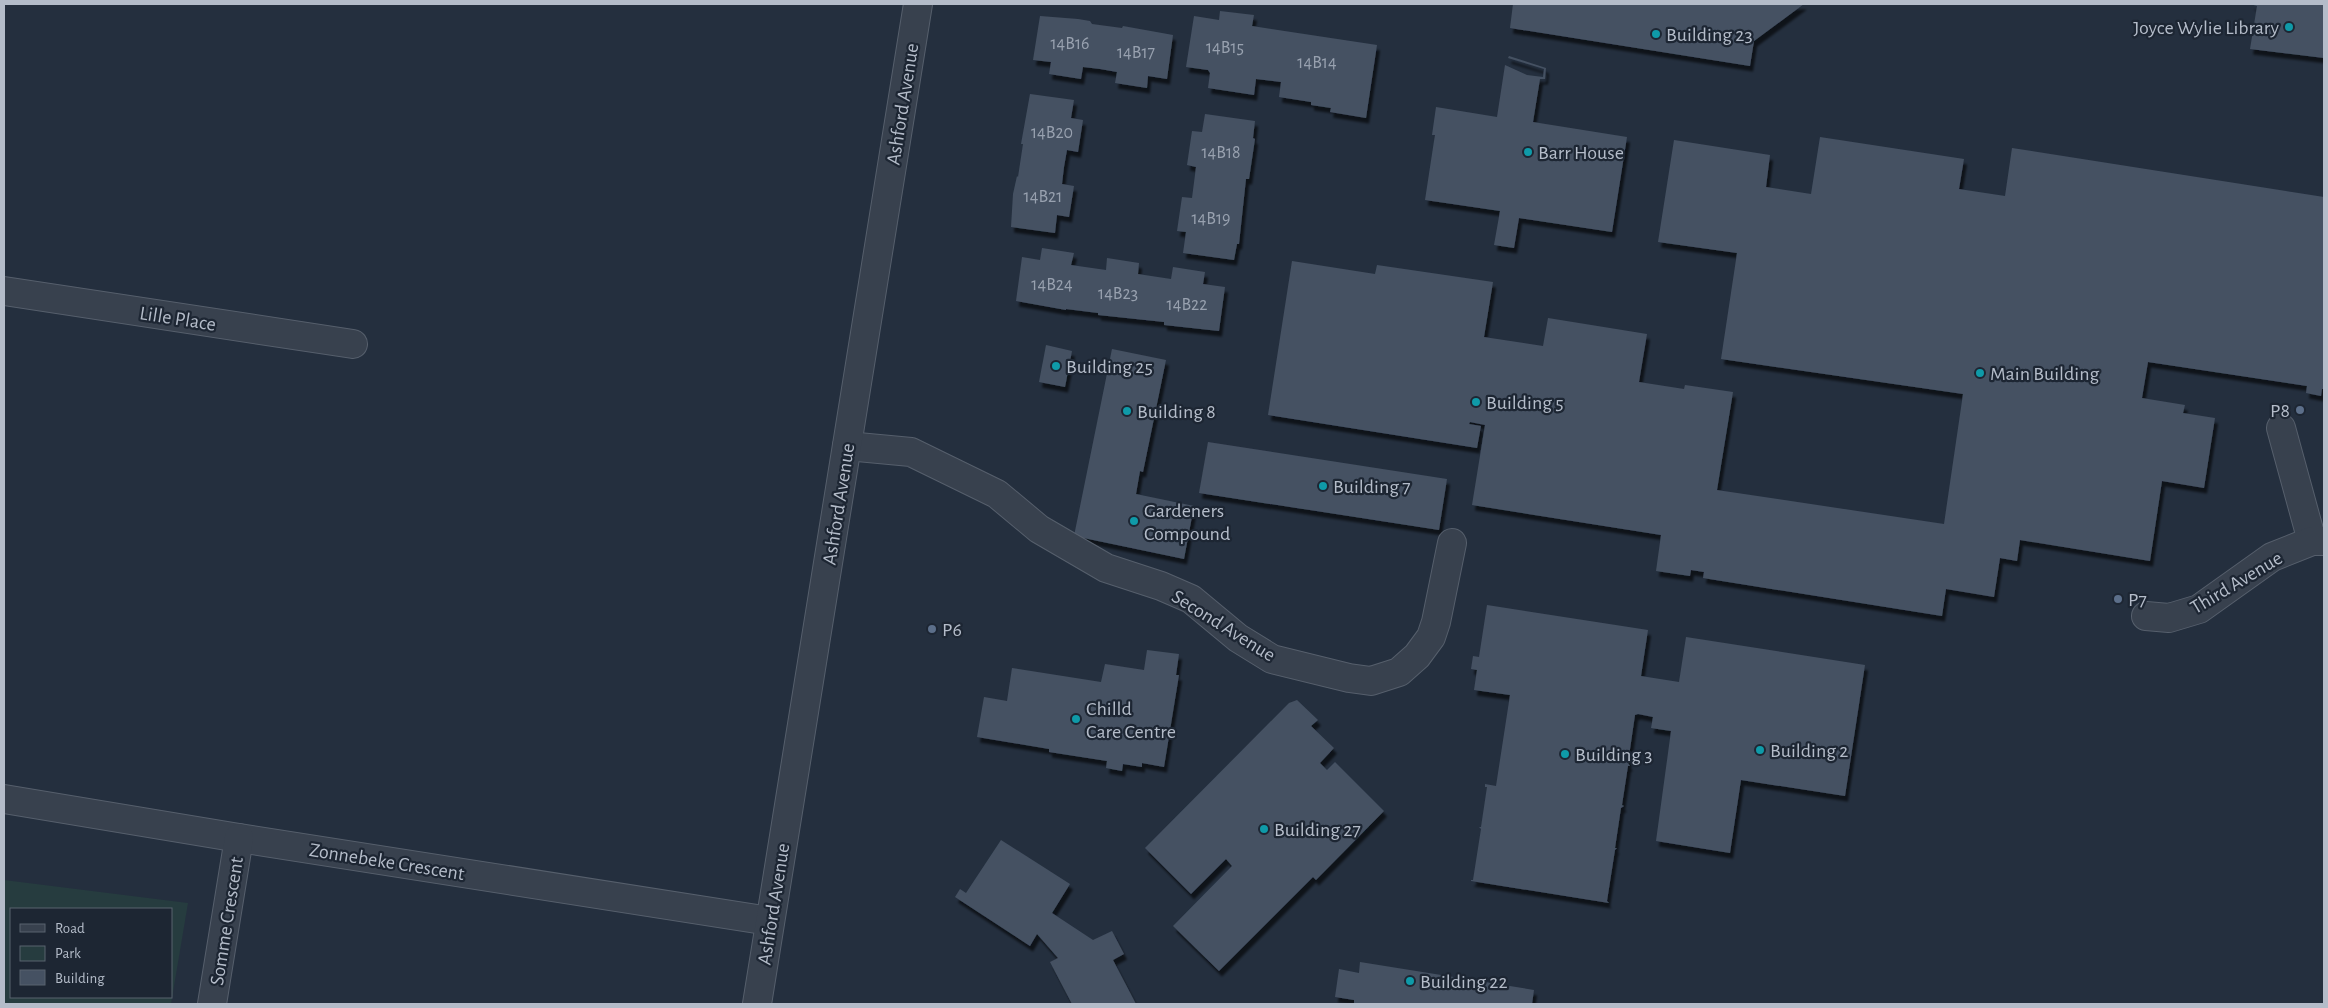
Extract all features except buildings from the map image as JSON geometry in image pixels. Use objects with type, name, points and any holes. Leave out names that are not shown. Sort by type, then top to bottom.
[{"type":"street","name":"Ashford Avenue","points":[[757,1004],[918,4]]},
{"type":"street","name":"Lille Place","points":[[4,291],[352,344]]},
{"type":"street","points":[[2281,428],[2318,541]]},
{"type":"street","name":"Second Avenue","points":[[847,446],[910,452],[998,494],[1039,529],[1106,568],[1161,586],[1191,599],[1238,638],[1272,659],[1349,678],[1371,681],[1399,672],[1417,656],[1431,637],[1436,622],[1452,543]]},
{"type":"street","name":"Third Avenue","points":[[2146,616],[2169,618],[2199,609],[2272,557],[2318,541]]},
{"type":"street","name":"Zonnebeke Crescent","points":[[4,799],[239,838],[770,921]]},
{"type":"street","name":"Somme Crescent","points":[[212,1004],[239,838]]},
{"type":"green space","points":[[4,880],[188,903],[171,1004],[4,1004]]},
{"type":"place","name":"Joyce Wylie Library","points":[[2289,27]]},
{"type":"place","name":"Building 23","points":[[1656,34]]},
{"type":"place","name":"Barr House","points":[[1528,152]]},
{"type":"place","name":"Building 25","points":[[1056,366]]},
{"type":"place","name":"Main Building","points":[[1980,373]]},
{"type":"place","name":"Building 5","points":[[1476,402]]},
{"type":"place","name":"P8","points":[[2300,410]]},
{"type":"place","name":"Building 8","points":[[1127,411]]},
{"type":"place","name":"Building 7","points":[[1323,486]]},
{"type":"place","name":"Gardeners Compound","points":[[1134,521]]},
{"type":"place","name":"P7","points":[[2118,599]]},
{"type":"place","name":"P6","points":[[932,629]]},
{"type":"place","name":"Chilld Care Centre","points":[[1076,719]]},
{"type":"place","name":"Building 2","points":[[1760,750]]},
{"type":"place","name":"Building 3","points":[[1565,754]]},
{"type":"place","name":"Building 27","points":[[1264,829]]},
{"type":"place","name":"Building 22","points":[[1410,981]]}]
